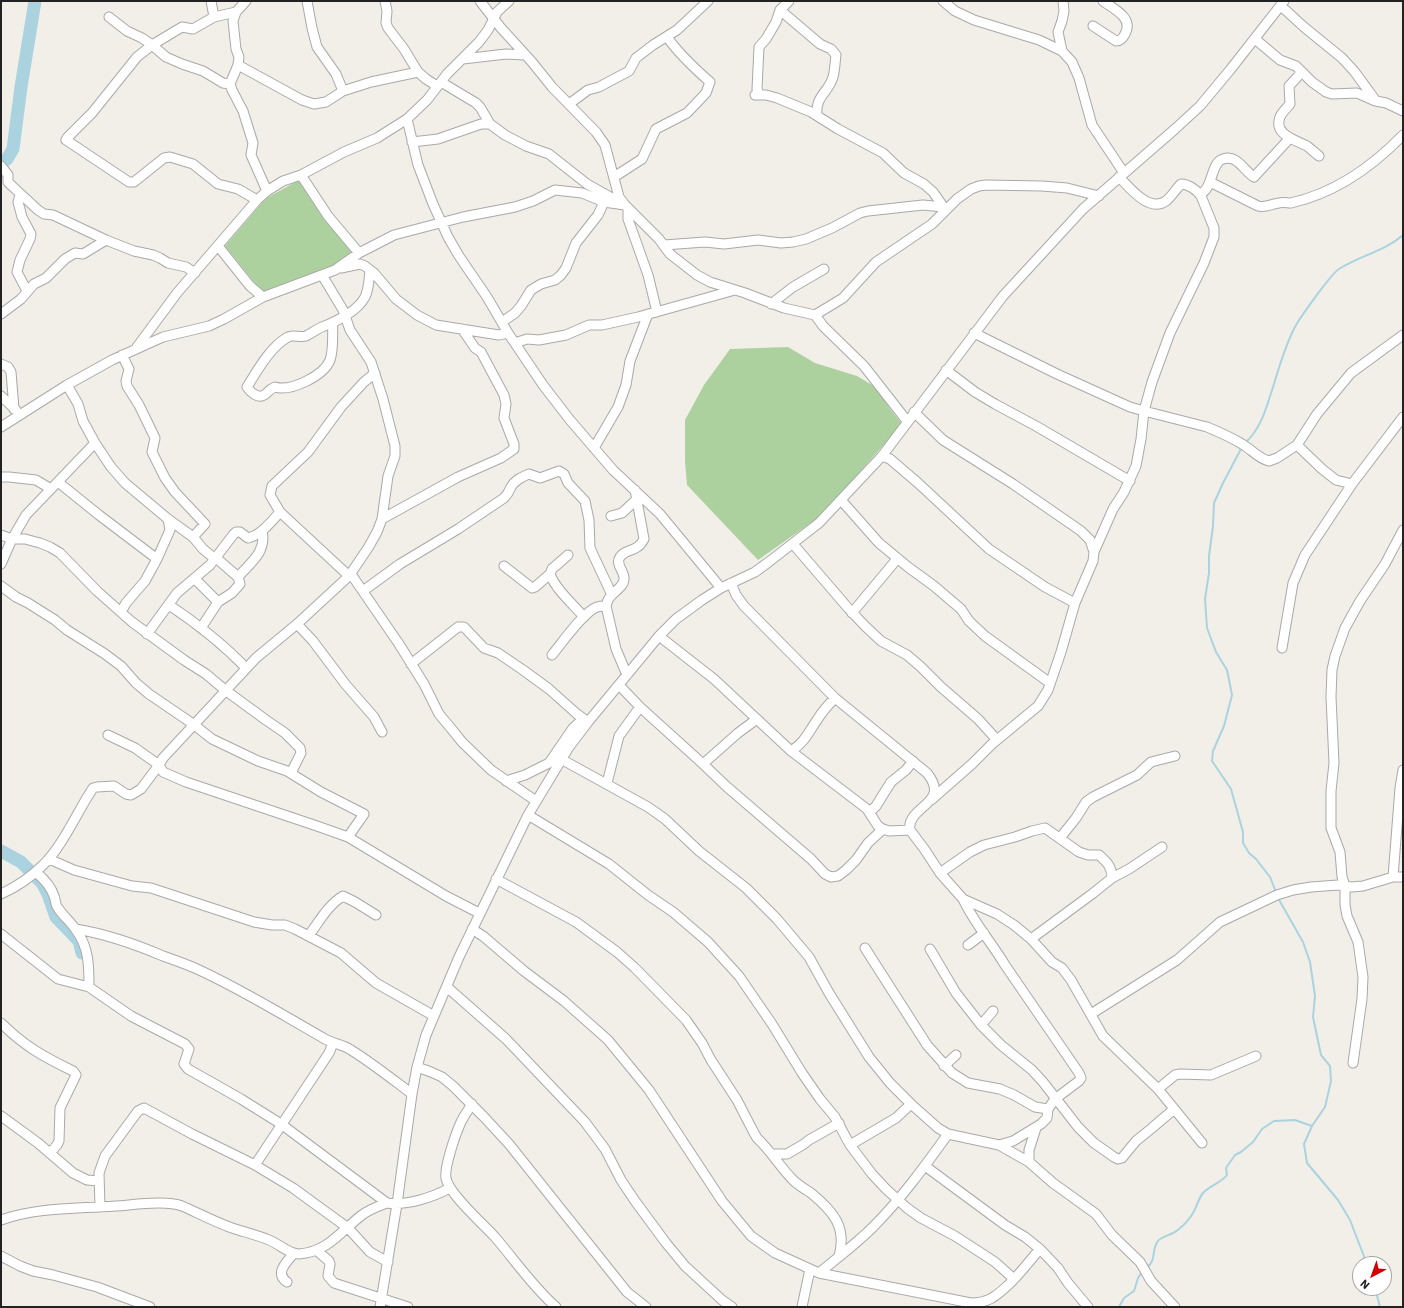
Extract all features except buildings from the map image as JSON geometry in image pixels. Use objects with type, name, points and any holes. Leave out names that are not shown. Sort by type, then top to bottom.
[{"type":"street","points":[[210,1],[214,16]]},
{"type":"street","points":[[246,1],[236,12],[234,21],[236,49],[239,57],[238,65],[230,84],[243,111],[253,143],[251,155],[267,191]]},
{"type":"street","points":[[307,1],[317,47],[336,74],[343,91]]},
{"type":"street","points":[[385,1],[387,11],[386,23],[388,28],[404,49],[418,72],[426,79],[476,102],[490,124],[505,135],[526,146],[550,154],[587,184],[626,207]]},
{"type":"street","points":[[480,1],[494,20],[552,86],[591,126],[605,145],[619,197],[626,207],[664,245],[670,254],[697,275],[710,282],[756,297],[771,304],[815,315],[823,326],[864,366],[908,421]]},
{"type":"street","points":[[136,348],[149,332],[160,314],[257,200],[267,191],[283,181],[301,175],[344,152],[377,138],[407,119],[427,100],[454,67],[463,60],[479,42],[494,20],[497,12],[509,1]]},
{"type":"street","points":[[569,104],[588,90],[599,87],[629,71],[636,58],[653,44],[677,30],[708,1]]},
{"type":"street","points":[[789,1],[780,10],[776,22],[758,50],[757,94],[777,98],[817,115],[838,130],[882,153],[904,173],[924,184],[933,192],[945,208]]},
{"type":"street","points":[[943,1],[955,11],[974,20],[987,25],[1017,32],[1062,51],[1072,62],[1077,74],[1092,125],[1122,175],[1143,199],[1155,204],[1165,202],[1181,184],[1186,184],[1199,193],[1214,228],[1214,237],[1204,263],[1170,333],[1152,382],[1144,411],[1136,466],[1130,481],[1113,509],[1094,552],[1093,561],[1075,603],[1048,690],[1038,706],[997,740],[972,764],[930,800],[911,820],[910,824],[910,830],[940,873],[963,899],[967,908],[1081,1078],[1055,1099],[1048,1109],[1047,1118],[1036,1128],[1012,1142],[999,1145]]},
{"type":"street","points":[[1062,51],[1058,32],[1064,11],[1063,1]]},
{"type":"street","points":[[1093,26],[1116,41],[1122,39],[1126,32],[1128,24],[1126,18],[1103,1]]},
{"type":"street","points":[[381,1303],[397,1204],[412,1094],[426,1035],[472,929],[528,815],[561,759],[586,721],[619,685],[658,636],[686,611],[721,588],[755,572],[819,523],[882,456],[1002,296],[1084,209],[1200,106],[1283,3],[1304,27],[1342,58],[1376,101]]},
{"type":"street","points":[[780,10],[820,44],[831,49],[836,55],[833,78],[819,101],[817,115]]},
{"type":"street","points":[[236,12],[214,16],[193,29],[186,27],[176,30],[152,45],[138,57],[92,113],[66,140],[129,182],[134,182],[164,158],[170,157],[193,164],[218,184],[238,189],[257,200]]},
{"type":"street","points":[[109,17],[127,31],[142,38],[152,45],[166,57],[182,64],[203,70],[223,83],[230,84]]},
{"type":"street","points":[[614,177],[642,160],[656,129],[687,113],[704,96],[709,88],[710,82],[685,59],[667,37]]},
{"type":"street","points":[[1255,39],[1280,60],[1293,65],[1312,82],[1329,94],[1357,93],[1376,101],[1386,103],[1403,111]]},
{"type":"street","points":[[463,60],[499,54],[525,55]]},
{"type":"street","points":[[238,65],[302,100],[314,104],[326,102],[343,91],[371,82],[418,72]]},
{"type":"street","points":[[1302,72],[1289,86],[1290,104],[1279,119],[1281,129],[1289,139],[1305,145],[1319,156]]},
{"type":"street","points":[[407,119],[412,142],[423,177],[442,223],[459,256],[487,297],[508,333],[554,401],[636,495],[660,514],[721,588]]},
{"type":"street","points":[[412,142],[438,139],[481,124],[490,124]]},
{"type":"street","points":[[1210,182],[1258,206],[1266,207],[1280,202],[1290,203],[1314,196],[1336,187],[1372,164],[1403,135]]},
{"type":"street","points":[[1199,193],[1204,192],[1210,182],[1217,164],[1223,159],[1231,158],[1235,160],[1253,176],[1256,176],[1289,139]]},
{"type":"street","points":[[1,166],[8,175],[8,182],[20,195],[44,214],[53,215],[106,240],[153,255],[168,263],[186,267],[194,273]]},
{"type":"street","points":[[301,175],[328,216],[359,253]]},
{"type":"street","points":[[815,315],[843,298],[876,262],[922,231],[957,198],[979,186],[1035,186],[1067,188],[1099,196]]},
{"type":"street","points":[[335,270],[359,253],[394,235],[463,217],[515,207],[533,201],[555,190],[582,193],[604,202],[626,207]]},
{"type":"street","points":[[20,195],[18,202],[22,217],[32,234],[20,260],[17,272],[27,291]]},
{"type":"street","points":[[502,322],[518,310],[531,290],[541,284],[555,280],[561,275],[566,268],[576,244],[598,215],[604,202]]},
{"type":"street","points":[[664,245],[705,242],[724,244],[758,240],[793,242],[806,239],[832,228],[851,217],[868,211],[923,205],[945,208]]},
{"type":"street","points":[[594,448],[618,407],[626,386],[630,361],[653,313],[648,275],[628,219],[626,207]]},
{"type":"street","points":[[1,314],[21,299],[34,284],[46,278],[65,259],[75,253],[83,254],[106,240]]},
{"type":"street","points":[[218,246],[250,286],[262,297]]},
{"type":"street","points":[[1,427],[17,412],[67,385],[89,371],[136,348],[163,337],[209,326],[224,320],[262,297],[335,270],[360,264],[370,270],[396,299],[416,315],[436,325],[499,335],[508,333]]},
{"type":"street","points":[[771,304],[793,287],[824,269]]},
{"type":"street","points":[[333,323],[330,359],[327,365],[300,384],[282,389],[275,387],[268,390],[264,396],[259,396],[249,391],[247,387],[264,360],[281,342],[288,337],[305,336],[333,323],[345,316],[361,302],[365,297],[370,270]]},
{"type":"street","points":[[1,894],[12,889],[36,872],[49,859],[93,788],[97,786],[114,786],[126,794],[131,795],[141,788],[163,758],[246,668],[267,647],[296,624],[350,575],[373,539],[382,519],[388,476],[395,456],[395,446],[383,399],[368,355],[350,330],[345,316],[322,275]]},
{"type":"street","points":[[516,343],[527,339],[539,340],[566,335],[589,325],[607,324],[653,313],[735,290]]},
{"type":"street","points":[[382,519],[458,477],[501,458],[514,450],[514,444],[504,418],[506,404],[504,395],[481,352],[475,348],[462,330]]},
{"type":"street","points":[[974,333],[1116,401],[1144,411],[1212,429],[1244,444],[1267,460],[1273,460],[1297,445],[1317,414],[1351,373],[1403,335]]},
{"type":"street","points":[[122,355],[129,370],[126,381],[127,386],[139,405],[155,438],[152,452],[165,478],[175,492],[205,524],[193,537]]},
{"type":"street","points":[[1,364],[8,367],[11,372],[17,412]]},
{"type":"street","points":[[946,370],[975,392],[1130,481]]},
{"type":"street","points":[[375,373],[364,382],[342,407],[308,452],[272,486],[270,495],[280,512],[350,575],[363,591],[411,664],[439,714],[453,732],[476,756],[536,801]]},
{"type":"street","points":[[67,385],[78,404],[83,420],[95,443],[111,467],[125,483],[168,519],[193,537],[203,549],[238,577],[240,584],[232,593],[218,602],[201,628]]},
{"type":"street","points":[[1,396],[17,412]]},
{"type":"street","points":[[914,412],[942,440],[1013,484],[1081,531],[1090,540],[1094,552]]},
{"type":"street","points":[[1282,648],[1293,583],[1305,555],[1352,484],[1403,417]]},
{"type":"street","points":[[1,564],[12,539],[26,515],[95,443]]},
{"type":"street","points":[[1297,445],[1336,480],[1352,484]]},
{"type":"street","points":[[882,456],[890,459],[918,483],[989,549],[1045,587],[1075,603]]},
{"type":"street","points":[[363,591],[400,564],[458,529],[504,498],[509,494],[514,483],[521,478],[529,474],[540,478],[559,471],[564,474],[568,483],[585,502],[588,510],[590,548],[612,595]]},
{"type":"street","points":[[1,477],[9,476],[36,480],[51,489]]},
{"type":"street","points":[[58,482],[98,515],[157,559]]},
{"type":"street","points":[[611,516],[622,513],[636,495]]},
{"type":"street","points":[[627,675],[616,649],[606,606],[608,600],[623,584],[624,578],[619,565],[619,559],[623,554],[637,549],[642,544],[644,539],[636,495]]},
{"type":"street","points":[[841,500],[879,544],[934,586],[961,609],[969,621],[985,636],[1050,683]]},
{"type":"street","points":[[147,634],[184,586],[195,579],[210,565],[232,535],[236,532],[240,532],[248,538],[262,531],[280,512]]},
{"type":"street","points":[[121,612],[126,603],[145,581],[157,559],[170,530],[168,519]]},
{"type":"street","points":[[1353,1063],[1362,999],[1363,977],[1358,942],[1345,905],[1345,886],[1342,877],[1340,852],[1331,828],[1331,791],[1334,763],[1331,697],[1332,670],[1335,656],[1345,628],[1360,601],[1385,564],[1403,530]]},
{"type":"street","points":[[238,577],[260,551],[264,539],[262,531]]},
{"type":"street","points":[[1,535],[12,539],[25,539],[40,542],[60,553],[96,591],[147,634],[206,674],[225,690],[285,733],[300,748],[302,753],[291,773]]},
{"type":"street","points":[[793,544],[852,613],[881,641],[907,655],[978,719],[997,740]]},
{"type":"street","points":[[504,566],[532,588],[550,574],[552,569],[568,555]]},
{"type":"street","points":[[852,613],[897,559]]},
{"type":"street","points":[[550,574],[552,580],[584,617]]},
{"type":"street","points":[[195,579],[218,602]]},
{"type":"street","points":[[731,583],[736,595],[744,606],[834,698],[927,773],[935,786],[934,794],[930,800]]},
{"type":"street","points":[[1,586],[16,598],[28,603],[105,654],[121,666],[136,683],[194,724],[212,739],[258,761],[291,773],[321,792],[364,814],[348,837]]},
{"type":"street","points":[[169,605],[201,628],[231,653],[246,668]]},
{"type":"street","points":[[552,655],[584,617],[598,607],[606,606]]},
{"type":"street","points":[[296,624],[313,641],[346,685],[374,717],[382,732]]},
{"type":"street","points":[[411,664],[458,626],[461,626],[464,627],[484,648],[498,653],[523,670],[549,689],[586,721]]},
{"type":"street","points":[[658,636],[714,679],[791,751],[870,812],[878,826],[889,831],[910,830]]},
{"type":"street","points":[[619,685],[640,707],[726,786],[811,859],[822,871],[831,877],[838,876],[846,870],[856,860],[868,843],[883,829]]},
{"type":"street","points":[[791,751],[806,739],[816,721],[834,698]]},
{"type":"street","points":[[607,783],[619,736],[640,707]]},
{"type":"street","points":[[703,764],[738,733],[757,719]]},
{"type":"street","points":[[506,780],[525,775],[549,763],[573,728],[586,721]]},
{"type":"street","points":[[108,735],[134,748],[159,765],[163,772],[186,782],[348,837],[446,896],[479,914]]},
{"type":"street","points":[[1060,838],[1086,802],[1093,797],[1137,775],[1151,762],[1175,756]]},
{"type":"street","points":[[561,759],[607,783],[648,807],[665,819],[699,851],[746,888],[776,919],[809,957],[829,993],[869,1057],[890,1083],[910,1104],[938,1128],[948,1134],[999,1145],[1028,1162],[1053,1183],[1096,1214],[1112,1235],[1140,1262],[1151,1281],[1175,1307]]},
{"type":"street","points":[[870,812],[876,806],[891,782],[906,770],[913,761]]},
{"type":"street","points":[[1393,877],[1400,788],[1403,770]]},
{"type":"street","points":[[528,815],[609,864],[648,896],[692,927],[712,946],[739,976],[772,1024],[802,1073],[839,1123],[850,1145],[872,1174],[898,1200],[921,1218],[955,1236],[995,1262],[1014,1279]]},
{"type":"street","points":[[940,873],[970,852],[984,845],[1014,837],[1032,830],[1045,828],[1079,852],[1088,855],[1099,855],[1109,864],[1112,872],[1112,878]]},
{"type":"street","points":[[1031,939],[1112,878],[1129,869],[1162,847]]},
{"type":"street","points":[[49,859],[74,870],[132,886],[151,888],[254,922],[272,925],[285,925],[309,935],[341,953],[376,983],[434,1016]]},
{"type":"street","points":[[36,872],[50,887],[58,909],[76,929],[86,948],[89,987]]},
{"type":"street","points":[[1091,1014],[1178,960],[1217,924],[1277,895],[1293,890],[1322,886],[1363,886],[1393,877],[1403,877]]},
{"type":"street","points":[[496,879],[576,922],[617,952],[635,968],[686,1020],[737,1100],[752,1132],[794,1181],[820,1201],[837,1221],[841,1229],[842,1236],[842,1245],[839,1256]]},
{"type":"street","points":[[309,935],[336,900],[343,896],[376,915]]},
{"type":"street","points":[[963,899],[997,914],[1014,925],[1031,939],[1052,962],[1062,968],[1071,980],[1103,1036],[1158,1089],[1173,1110],[1189,1126],[1202,1143]]},
{"type":"street","points":[[76,929],[110,936],[197,969],[277,1011],[333,1043],[339,1043],[412,1094]]},
{"type":"street","points":[[472,929],[483,936],[524,971],[564,1001],[608,1040],[648,1090],[722,1201],[751,1236],[775,1253],[819,1273],[971,1303],[991,1299],[1014,1279],[1040,1249]]},
{"type":"street","points":[[968,945],[984,933]]},
{"type":"street","points":[[1,934],[58,979],[89,987],[131,1016],[185,1044],[189,1049],[184,1064],[188,1069],[281,1124],[387,1203],[397,1204],[437,1195],[450,1188]]},
{"type":"street","points":[[865,948],[924,1040],[944,1066],[968,1083],[1000,1089],[1014,1094],[1035,1107],[1048,1109]]},
{"type":"street","points":[[930,949],[956,993],[981,1025],[1001,1045],[1032,1070],[1078,1127],[1094,1143],[1114,1157],[1118,1159],[1122,1158],[1136,1141],[1173,1110]]},
{"type":"street","points":[[447,987],[506,1039],[585,1122],[605,1149],[621,1180],[635,1201],[666,1243],[685,1266],[722,1300],[732,1307]]},
{"type":"street","points":[[981,1025],[993,1011]]},
{"type":"street","points":[[1,1023],[34,1051],[73,1071],[76,1075],[60,1108],[59,1141],[50,1153]]},
{"type":"street","points":[[255,1165],[281,1124],[330,1053],[333,1043]]},
{"type":"street","points":[[944,1066],[956,1055]]},
{"type":"street","points":[[1158,1089],[1175,1075],[1211,1075],[1256,1056]]},
{"type":"street","points":[[417,1068],[442,1077],[472,1104],[509,1144],[627,1292],[646,1307]]},
{"type":"street","points":[[472,1104],[460,1124],[446,1168],[446,1178],[450,1188],[495,1237],[536,1288],[556,1307]]},
{"type":"street","points":[[850,1145],[896,1118],[910,1104]]},
{"type":"street","points":[[100,1207],[99,1181],[102,1165],[110,1148],[138,1111],[144,1108],[192,1134],[255,1165],[294,1188],[348,1228],[370,1252],[388,1262]]},
{"type":"street","points":[[1,1116],[19,1128],[73,1173],[87,1180],[99,1181]]},
{"type":"street","points":[[772,1154],[787,1154],[839,1123]]},
{"type":"street","points":[[1028,1162],[1029,1150],[1036,1128]]},
{"type":"street","points":[[819,1273],[872,1228],[898,1200],[948,1134]]},
{"type":"street","points":[[924,1166],[1040,1249],[1058,1268],[1068,1283],[1088,1307]]},
{"type":"street","points":[[1,1220],[28,1212],[49,1209],[152,1204],[180,1206],[231,1228],[269,1240],[294,1253],[316,1250],[334,1240],[364,1214],[387,1203]]},
{"type":"street","points":[[316,1250],[329,1261],[328,1276],[331,1281],[381,1303],[408,1307]]},
{"type":"street","points":[[287,1282],[282,1279],[282,1270],[294,1253]]},
{"type":"street","points":[[1,1256],[33,1271],[53,1274],[97,1287],[150,1307]]},
{"type":"street","points":[[802,1307],[810,1269]]},
{"type":"green space","points":[[299,180],[353,252],[339,264],[263,293],[225,246],[265,199]]},
{"type":"green space","points":[[788,347],[815,363],[857,376],[877,388],[890,409],[902,424],[822,515],[758,560],[687,485],[685,461],[685,420],[704,385],[730,349]]},
{"type":"waterway","points":[[1,164],[7,159],[13,149],[21,87],[35,1]]},
{"type":"waterway","points":[[1245,443],[1256,430],[1263,416],[1292,332],[1323,286],[1339,269],[1396,241],[1403,235]]},
{"type":"waterway","points":[[1242,447],[1214,503],[1209,556],[1209,573],[1205,599],[1207,628],[1216,652],[1227,670],[1232,695],[1224,726],[1213,751],[1212,761],[1231,789],[1243,832],[1243,843],[1249,853],[1256,859],[1270,877],[1276,892]]},
{"type":"waterway","points":[[1,851],[21,862],[42,883],[48,894],[56,917],[79,941],[82,953]]},
{"type":"waterway","points":[[1278,898],[1303,942],[1310,962],[1315,996],[1313,1017],[1321,1055],[1330,1066],[1331,1081],[1325,1107],[1312,1126],[1304,1144],[1307,1163],[1338,1200],[1350,1220],[1364,1256]]},
{"type":"waterway","points":[[1146,1268],[1152,1262],[1158,1241],[1177,1231],[1185,1223],[1193,1213],[1203,1193],[1227,1175],[1226,1168],[1235,1155],[1253,1142],[1262,1129],[1274,1121],[1295,1120],[1312,1126]]},
{"type":"waterway","points":[[1119,1307],[1124,1298],[1134,1291],[1138,1278],[1142,1272]]},
{"type":"waterway","points":[[1377,1296],[1380,1307]]}]
